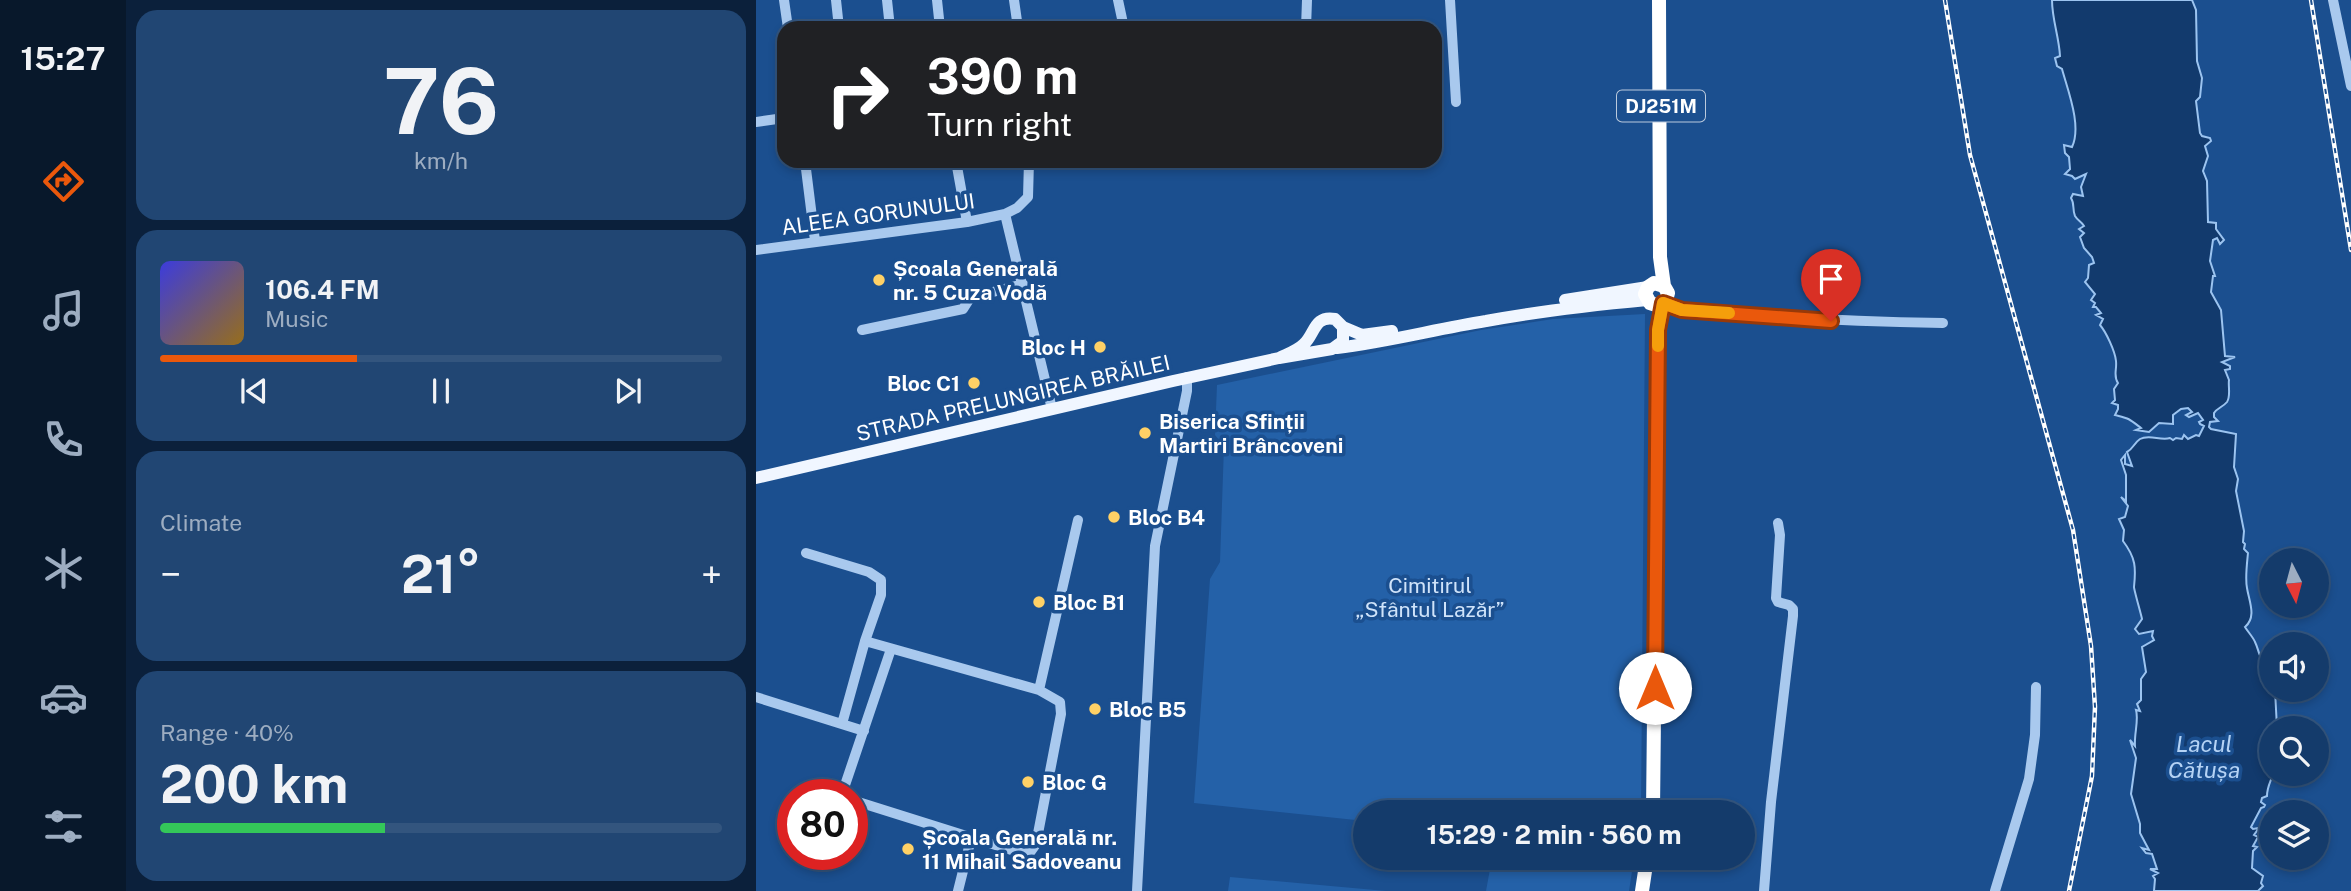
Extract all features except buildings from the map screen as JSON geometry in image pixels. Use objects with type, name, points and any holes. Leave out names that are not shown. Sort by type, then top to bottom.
[{"type":"highway","name":"DJ251M","points":[[1654,294],[1660,257],[1659,0]]},
{"type":"highway","points":[[1653,800],[1658,330],[1654,294]]},
{"type":"highway","points":[[1642,891],[1645,870]]},
{"type":"main road","points":[[1343,327],[1345,337],[1332,349],[1315,342],[1315,325],[1323,319],[1335,319],[1343,327],[1358,334],[1369,335],[1485,312],[1654,294]]},
{"type":"main road","name":"STRADA PRELUNGIREA BRĂILEI","points":[[756,475],[1279,358],[1654,294]]},
{"type":"main road","name":"STRADA PRELUNGIREA BRĂILEI","points":[[1279,358],[1301,347],[1313,334]]},
{"type":"street","points":[[784,0],[787,21]]},
{"type":"street","points":[[835,0],[838,21]]},
{"type":"street","points":[[887,0],[889,21]]},
{"type":"street","points":[[937,0],[939,21]]},
{"type":"street","points":[[1014,0],[1017,21]]},
{"type":"street","points":[[1118,0],[1122,21]]},
{"type":"street","points":[[1306,21],[1307,0]]},
{"type":"street","points":[[1450,0],[1456,102]]},
{"type":"street","points":[[2333,0],[2351,86]]},
{"type":"street","points":[[756,122],[777,119]]},
{"type":"street","points":[[806,168],[816,241]]},
{"type":"street","points":[[957,168],[967,222]]},
{"type":"street","points":[[1029,168],[1028,197],[1017,208],[1005,214],[1052,409]]},
{"type":"street","name":"ALEEA GORUNULUI","points":[[756,250],[967,222],[1005,214]]},
{"type":"street","points":[[862,330],[963,309],[970,298],[1023,285]]},
{"type":"street","points":[[1654,294],[1682,310],[1778,317],[1943,323]]},
{"type":"street","points":[[1137,891],[1155,546],[1187,391],[1187,377]]},
{"type":"street","points":[[1039,690],[1078,520]]},
{"type":"street","points":[[1764,891],[1771,802],[1793,616],[1793,609],[1776,598],[1780,535],[1778,523]]},
{"type":"street","points":[[806,553],[869,572],[881,580],[881,595],[842,724]]},
{"type":"street","points":[[865,641],[1039,690],[1060,702],[1061,714],[1036,844],[1031,851],[1024,854],[868,805]]},
{"type":"street","points":[[847,779],[891,649]]},
{"type":"street","points":[[1995,891],[2029,779],[2035,735],[2036,687]]},
{"type":"street","points":[[756,697],[864,731]]},
{"type":"street","points":[[958,891],[971,839]]},
{"type":"green space","name":"Cimitirul „Sfântul Lazăr”","points":[[1645,314],[1641,800],[1353,800],[1353,820],[1194,803],[1210,579],[1220,562],[1224,446],[1215,435],[1217,385],[1481,330],[1553,319]]},
{"type":"green space","points":[[1490,870],[1632,870],[1629,891],[1486,891]]},
{"type":"green space","points":[[1230,877],[1386,891],[1228,891]]},
{"type":"water","name":"Lacul Cătușa","points":[[2052,0],[2192,0],[2196,10],[2197,61],[2202,78],[2200,97],[2196,101],[2200,133],[2211,141],[2205,146],[2208,156],[2203,171],[2207,181],[2208,222],[2216,223],[2216,229],[2224,240],[2220,244],[2217,238],[2213,240],[2210,261],[2215,276],[2211,292],[2221,310],[2225,356],[2235,357],[2222,362],[2230,366],[2230,369],[2225,370],[2229,380],[2229,397],[2214,413],[2218,421],[2210,422],[2209,427],[2236,434],[2236,491],[2244,531],[2244,549],[2248,553],[2246,580],[2251,609],[2251,619],[2245,627],[2259,651],[2259,702],[2276,702],[2276,716],[2259,716],[2259,786],[2268,786],[2267,796],[2259,800],[2259,812],[2251,827],[2259,828],[2254,835],[2258,837],[2253,846],[2257,847],[2253,851],[2252,868],[2263,876],[2263,886],[2258,891],[2154,891],[2153,876],[2158,873],[2150,869],[2157,869],[2152,854],[2146,853],[2142,848],[2149,850],[2140,833],[2131,794],[2136,758],[2130,740],[2135,746],[2136,710],[2140,711],[2137,704],[2141,700],[2141,679],[2146,672],[2142,647],[2154,640],[2153,631],[2139,634],[2135,629],[2142,619],[2134,587],[2134,563],[2123,541],[2124,530],[2119,519],[2125,517],[2128,506],[2121,497],[2126,501],[2126,475],[2121,460],[2125,455],[2125,464],[2132,466],[2127,452],[2140,439],[2147,437],[2173,440],[2182,439],[2184,435],[2188,439],[2199,436],[2204,426],[2199,422],[2203,420],[2198,413],[2189,417],[2186,415],[2192,412],[2188,408],[2173,415],[2173,424],[2159,423],[2149,432],[2136,430],[2141,428],[2129,419],[2115,415],[2118,405],[2112,403],[2115,400],[2114,389],[2118,383],[2115,357],[2100,325],[2103,319],[2096,315],[2101,313],[2093,307],[2095,303],[2091,300],[2095,294],[2085,282],[2089,265],[2094,263],[2080,237],[2084,233],[2079,229],[2084,226],[2075,216],[2071,198],[2073,194],[2083,196],[2081,187],[2086,174],[2075,179],[2065,174],[2070,169],[2064,145],[2072,147],[2076,129],[2062,69],[2057,66],[2055,58],[2060,56]]},
{"type":"railway","points":[[1945,0],[1970,155],[2073,530],[2091,646],[2095,707],[2092,776],[2069,891]]},
{"type":"railway","points":[[2311,0],[2351,250]]},
{"type":"slow traffic","points":[[1658,346],[1663,303],[1682,310],[1729,313]]},
{"type":"place","name":"Școala Generală nr. 5 Cuza Vodă","points":[[879,280]]},
{"type":"place","name":"Bloc H","points":[[1100,347]]},
{"type":"place","name":"Bloc C1","points":[[974,383]]},
{"type":"place","name":"Biserica Sfinții Martiri Brâncoveni","points":[[1145,433]]},
{"type":"place","name":"Bloc B4","points":[[1114,517]]},
{"type":"place","name":"Bloc B1","points":[[1039,602]]},
{"type":"place","name":"Bloc B5","points":[[1095,709]]},
{"type":"place","name":"Bloc G","points":[[1028,782]]},
{"type":"place","name":"Școala Generală nr. 11 Mihail Sadoveanu","points":[[908,849]]},
{"type":"route","points":[[1655,688],[1658,330],[1663,303],[1682,310],[1831,321]]}]
